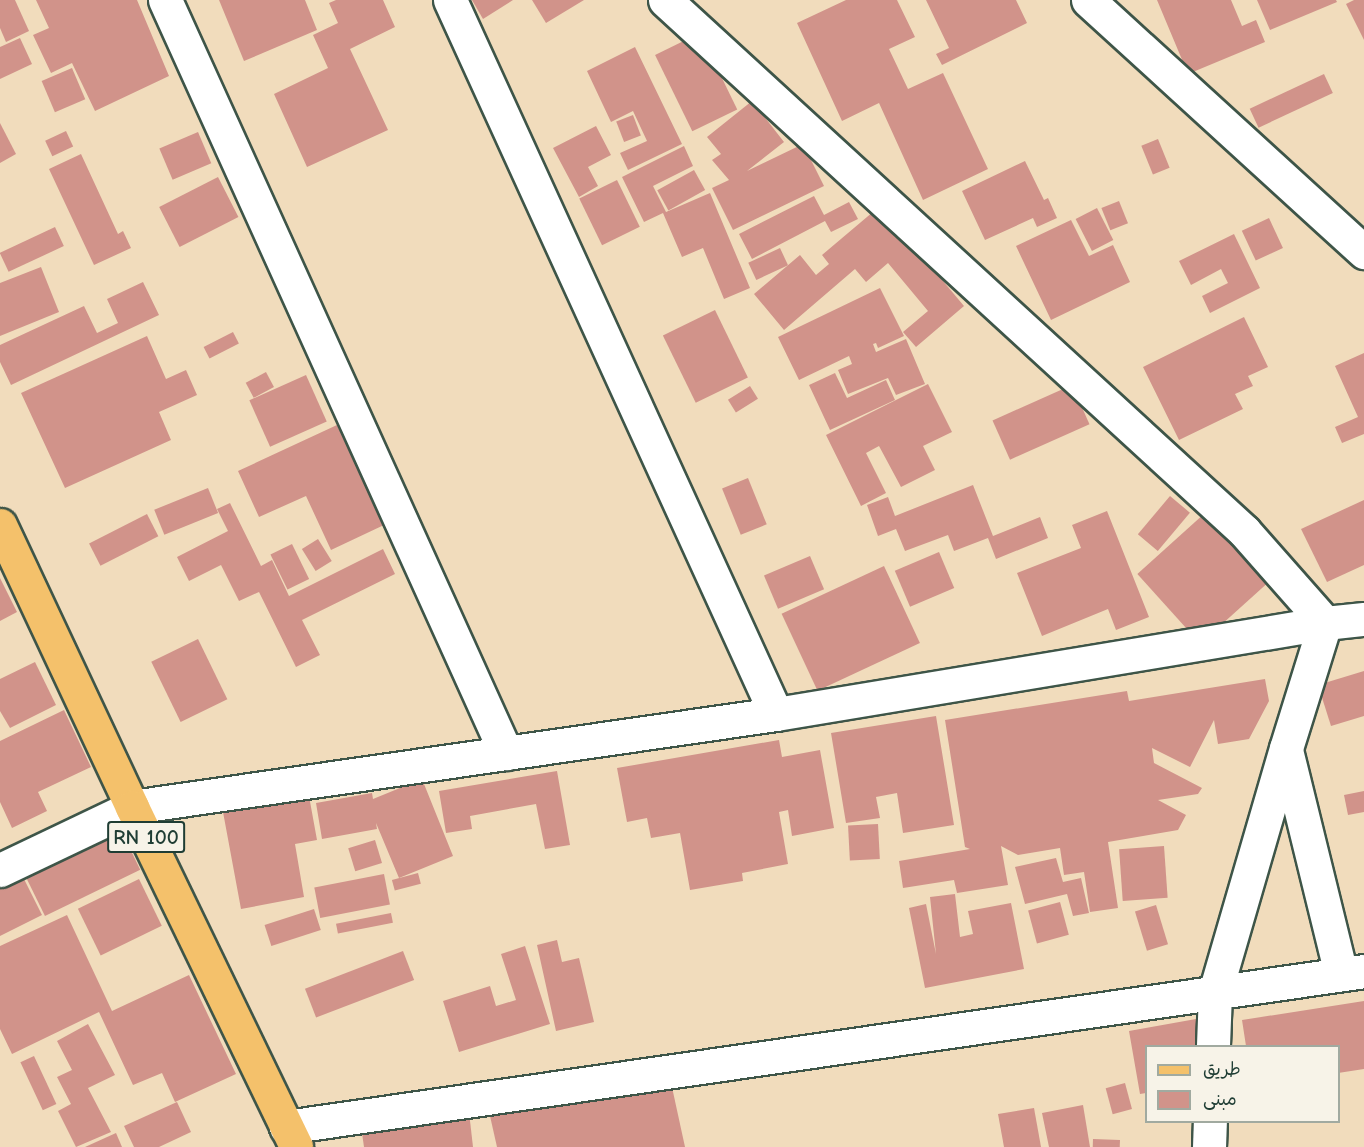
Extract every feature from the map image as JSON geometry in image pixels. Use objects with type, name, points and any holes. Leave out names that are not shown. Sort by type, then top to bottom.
[{"type":"main road","name":"RN 100","points":[[0,525],[132,807],[291,1137]]},
{"type":"street","points":[[165,0],[506,753]]},
{"type":"street","points":[[450,0],[776,714]]},
{"type":"street","points":[[665,0],[1244,531],[1326,623]]},
{"type":"street","points":[[1089,0],[1364,252]]},
{"type":"street","points":[[0,870],[132,807],[776,714],[1326,623],[1364,619]]},
{"type":"street","points":[[1213,1045],[1215,993],[1286,748],[1326,623]]},
{"type":"street","points":[[291,1137],[1353,972],[1286,748]]},
{"type":"street","points":[[1209,1147],[1210,1123]]},
{"type":"building","points":[[0,0],[15,0],[29,31],[6,42],[0,28]]},
{"type":"building","points":[[36,0],[137,0],[169,76],[95,111],[72,63],[51,73],[33,35],[49,28]]},
{"type":"building","points":[[219,0],[305,0],[317,30],[244,61]]},
{"type":"building","points":[[336,0],[383,0],[395,27],[350,49],[388,130],[307,167],[274,94],[328,68],[313,35],[338,23],[329,3]]},
{"type":"building","points":[[472,0],[513,0],[483,19]]},
{"type":"building","points":[[532,0],[584,0],[546,23]]},
{"type":"building","points":[[846,0],[897,0],[915,37],[889,49],[908,89],[943,73],[988,169],[923,200],[879,103],[842,121],[797,23]]},
{"type":"building","points":[[926,0],[1016,0],[1027,23],[942,65],[936,54],[949,48]]},
{"type":"building","points":[[1157,0],[1231,0],[1242,26],[1256,20],[1265,42],[1188,74]]},
{"type":"building","points":[[1257,0],[1336,0],[1337,2],[1270,30]]},
{"type":"building","points":[[1354,0],[1364,0],[1364,40],[1346,4]]},
{"type":"building","points":[[700,33],[737,109],[692,131],[655,55]]},
{"type":"building","points":[[20,38],[32,64],[0,79],[0,47]]},
{"type":"building","points":[[635,47],[682,144],[628,170],[620,153],[647,141],[633,111],[611,122],[587,71]]},
{"type":"building","points":[[72,68],[85,99],[55,112],[42,81]]},
{"type":"building","points":[[1324,74],[1333,93],[1259,128],[1250,109]]},
{"type":"building","points":[[752,101],[784,142],[747,171],[803,144],[824,186],[733,230],[712,188],[729,180],[712,160],[721,154],[707,137]]},
{"type":"building","points":[[633,115],[641,136],[624,142],[616,121]]},
{"type":"building","points":[[0,123],[16,154],[0,163]]},
{"type":"building","points":[[596,126],[611,155],[588,167],[598,186],[579,197],[553,148]]},
{"type":"building","points":[[66,131],[73,146],[52,156],[45,141]]},
{"type":"building","points":[[198,132],[211,163],[173,180],[159,148]]},
{"type":"building","points":[[1158,139],[1170,168],[1153,174],[1141,146]]},
{"type":"building","points":[[684,146],[693,166],[653,186],[666,212],[710,193],[750,288],[724,299],[703,248],[682,257],[663,213],[644,222],[622,177]]},
{"type":"building","points":[[81,154],[118,234],[123,231],[131,248],[94,265],[49,169]]},
{"type":"building","points":[[1025,161],[1044,200],[1048,198],[1057,218],[1037,227],[1033,218],[985,240],[962,191]]},
{"type":"building","points":[[694,170],[705,190],[668,210],[657,190]]},
{"type":"building","points":[[218,177],[238,217],[180,247],[159,207]]},
{"type":"building","points":[[617,180],[640,227],[602,245],[579,198]]},
{"type":"building","points":[[814,196],[824,215],[849,202],[858,219],[831,232],[825,221],[752,259],[739,234]]},
{"type":"building","points":[[1119,201],[1128,223],[1110,230],[1101,208]]},
{"type":"building","points":[[880,206],[964,306],[916,347],[903,332],[928,311],[888,263],[866,282],[855,269],[784,330],[754,294],[800,255],[816,275],[829,264],[822,255]]},
{"type":"building","points":[[1097,208],[1113,240],[1092,251],[1076,219]]},
{"type":"building","points":[[1269,218],[1283,248],[1256,261],[1242,231]]},
{"type":"building","points":[[1071,220],[1089,256],[1113,245],[1130,282],[1051,320],[1016,246]]},
{"type":"building","points":[[55,227],[64,246],[9,272],[0,253]]},
{"type":"building","points":[[1234,234],[1260,288],[1210,313],[1202,296],[1228,283],[1221,269],[1191,285],[1179,261]]},
{"type":"building","points":[[780,248],[788,265],[756,280],[748,263]]},
{"type":"building","points":[[41,267],[59,312],[0,336],[0,283]]},
{"type":"building","points":[[143,282],[159,315],[11,385],[0,362],[0,345],[84,306],[97,333],[118,323],[107,299]]},
{"type":"building","points":[[880,288],[904,336],[878,348],[876,343],[873,344],[876,352],[906,339],[925,384],[896,395],[888,378],[848,394],[838,370],[852,364],[849,356],[799,380],[778,337]]},
{"type":"building","points":[[715,310],[748,377],[696,403],[663,335]]},
{"type":"building","points":[[1244,317],[1268,367],[1248,376],[1253,386],[1235,394],[1243,409],[1179,440],[1143,367]]},
{"type":"building","points":[[233,332],[239,344],[209,359],[204,347]]},
{"type":"building","points":[[147,336],[166,379],[186,370],[197,395],[159,412],[171,440],[65,488],[21,393]]},
{"type":"building","points":[[1364,353],[1364,434],[1342,443],[1335,427],[1358,417],[1335,366]]},
{"type":"building","points":[[266,372],[274,387],[254,398],[246,383]]},
{"type":"building","points":[[835,373],[847,398],[886,380],[895,400],[830,430],[809,385]]},
{"type":"building","points":[[306,375],[327,422],[270,447],[249,400]]},
{"type":"building","points":[[928,384],[952,432],[923,446],[935,470],[901,487],[879,446],[866,453],[886,493],[861,506],[826,435]]},
{"type":"building","points":[[1072,385],[1089,424],[1010,460],[993,420]]},
{"type":"building","points":[[750,386],[758,399],[736,412],[728,400]]},
{"type":"building","points":[[337,425],[384,525],[331,550],[306,496],[259,517],[238,471]]},
{"type":"building","points":[[748,478],[767,524],[741,535],[722,488]]},
{"type":"building","points":[[973,485],[993,536],[1040,517],[1048,538],[996,559],[988,538],[954,551],[948,535],[905,551],[896,529],[878,536],[867,505],[888,497],[895,516]]},
{"type":"building","points":[[208,488],[218,513],[164,535],[154,510]]},
{"type":"building","points":[[1170,496],[1190,513],[1158,551],[1138,534]]},
{"type":"building","points":[[1364,500],[1364,565],[1327,582],[1301,529]]},
{"type":"building","points":[[230,503],[261,566],[272,560],[289,596],[383,549],[395,574],[302,620],[320,655],[296,667],[259,592],[239,601],[221,565],[189,581],[177,557],[228,531],[217,509]]},
{"type":"building","points":[[1107,511],[1149,617],[1116,630],[1108,609],[1042,636],[1017,573],[1081,548],[1072,525]]},
{"type":"building","points":[[1205,513],[1268,583],[1200,644],[1137,574]]},
{"type":"building","points":[[147,514],[158,536],[100,566],[89,544]]},
{"type":"building","points":[[318,539],[332,561],[316,571],[302,549]]},
{"type":"building","points":[[292,544],[309,579],[288,590],[270,555]]},
{"type":"building","points":[[939,552],[954,588],[910,607],[895,571]]},
{"type":"building","points":[[810,556],[824,589],[778,609],[764,576]]},
{"type":"building","points":[[884,566],[920,643],[818,691],[782,614]]},
{"type":"building","points":[[0,578],[17,612],[0,621]]},
{"type":"building","points":[[198,639],[227,699],[181,722],[151,662]]},
{"type":"building","points":[[35,662],[56,705],[10,728],[0,711],[0,679]]},
{"type":"building","points":[[1364,671],[1364,716],[1331,726],[1318,685]]},
{"type":"building","points":[[1265,679],[1269,701],[1249,739],[1218,744],[1214,720],[1190,767],[1152,748],[1154,763],[1202,788],[1198,794],[1158,800],[1186,815],[1178,830],[1108,842],[1118,908],[1090,912],[1084,872],[1064,875],[1060,848],[1018,855],[1001,846],[1008,885],[957,893],[954,880],[903,888],[899,861],[970,849],[965,847],[945,720],[1127,691],[1129,701]]},
{"type":"building","points":[[64,710],[91,767],[38,792],[47,811],[12,828],[0,802],[0,741]]},
{"type":"building","points":[[936,716],[954,825],[903,833],[897,793],[876,797],[880,818],[846,823],[831,733]]},
{"type":"building","points":[[779,740],[782,757],[820,750],[834,828],[792,836],[788,810],[779,812],[788,864],[742,873],[743,881],[690,890],[680,833],[651,838],[647,818],[627,822],[617,768]]},
{"type":"building","points":[[557,771],[570,845],[545,849],[536,804],[470,816],[472,829],[446,833],[439,791]]},
{"type":"building","points":[[422,779],[453,856],[399,878],[376,823],[377,829],[322,839],[316,803],[372,793],[373,799]]},
{"type":"building","points":[[1364,791],[1364,812],[1348,815],[1344,795]]},
{"type":"building","points":[[309,796],[317,840],[295,844],[304,897],[241,909],[223,812]]},
{"type":"building","points":[[117,822],[140,870],[45,916],[22,868]]},
{"type":"building","points":[[878,824],[880,859],[850,861],[848,826]]},
{"type":"building","points":[[375,840],[382,863],[355,871],[348,848]]},
{"type":"building","points":[[1164,846],[1168,898],[1123,901],[1119,849]]},
{"type":"building","points":[[1056,858],[1063,882],[1081,878],[1089,913],[1073,916],[1067,894],[1025,904],[1015,867]]},
{"type":"building","points":[[21,873],[42,915],[0,936],[0,884]]},
{"type":"building","points":[[418,873],[421,884],[395,891],[392,880]]},
{"type":"building","points":[[384,874],[390,904],[320,918],[314,888]]},
{"type":"building","points":[[139,879],[162,926],[101,956],[78,909]]},
{"type":"building","points":[[955,894],[960,937],[973,934],[968,911],[1011,903],[1024,969],[925,988],[909,908],[926,904],[936,954],[930,897]]},
{"type":"building","points":[[1060,902],[1069,935],[1037,943],[1028,911]]},
{"type":"building","points":[[1156,905],[1168,944],[1147,951],[1135,911]]},
{"type":"building","points":[[314,909],[321,930],[271,946],[265,925]]},
{"type":"building","points":[[391,913],[393,923],[338,934],[336,924]]},
{"type":"building","points":[[67,915],[112,1011],[189,975],[236,1074],[175,1102],[162,1073],[133,1085],[99,1012],[12,1054],[0,1029],[0,946]]},
{"type":"building","points":[[557,940],[562,962],[579,958],[594,1022],[556,1031],[537,945]]},
{"type":"building","points":[[525,946],[550,1024],[459,1052],[443,1001],[490,986],[496,1006],[516,1000],[501,954]]},
{"type":"building","points":[[403,951],[414,980],[316,1018],[305,989]]},
{"type":"building","points":[[1364,1001],[1364,1069],[1340,1073],[1340,1045],[1246,1045],[1242,1020]]},
{"type":"building","points":[[1196,1019],[1200,1045],[1145,1045],[1145,1093],[1140,1094],[1129,1031]]},
{"type":"building","points":[[88,1024],[115,1075],[88,1088],[111,1132],[76,1147],[58,1111],[71,1104],[57,1077],[72,1070],[57,1041]]},
{"type":"building","points":[[34,1056],[56,1104],[43,1110],[20,1062]]},
{"type":"building","points":[[670,1078],[685,1147],[497,1147],[490,1116]]},
{"type":"building","points":[[1125,1083],[1132,1109],[1113,1114],[1106,1088]]},
{"type":"building","points":[[177,1102],[191,1132],[159,1147],[134,1147],[124,1126]]},
{"type":"building","points":[[1083,1105],[1090,1147],[1049,1147],[1042,1113]]},
{"type":"building","points":[[1034,1108],[1041,1147],[1004,1147],[998,1114]]},
{"type":"building","points":[[469,1112],[473,1147],[364,1147],[361,1126]]},
{"type":"building","points":[[116,1133],[122,1147],[85,1147]]},
{"type":"building","points":[[1093,1139],[1120,1140],[1120,1147],[1093,1147]]}]
